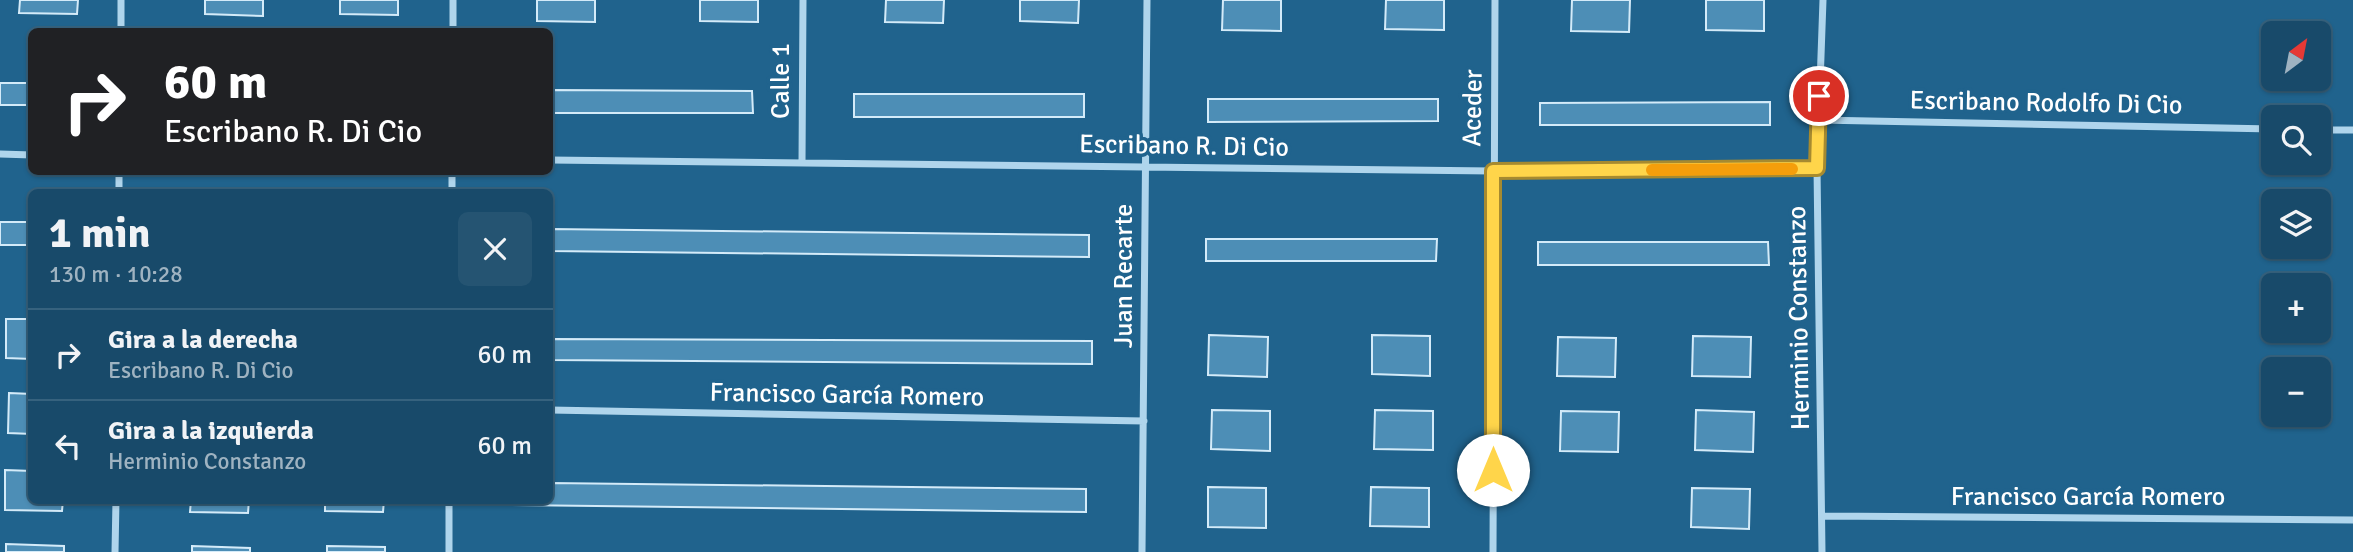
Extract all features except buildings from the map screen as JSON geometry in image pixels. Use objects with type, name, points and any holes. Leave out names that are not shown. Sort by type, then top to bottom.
[{"type":"street","points":[[121,0],[121,28]]},
{"type":"street","points":[[453,0],[453,28]]},
{"type":"street","name":"Calle 1","points":[[802,163],[803,0]]},
{"type":"street","name":"Juan Recarte","points":[[1142,552],[1147,0]]},
{"type":"street","name":"Aceder","points":[[1493,552],[1495,0]]},
{"type":"street","name":"Herminio Constanzo","points":[[1822,552],[1817,168],[1823,0]]},
{"type":"street","name":"Escribano Rodolfo Di Cio","points":[[1819,120],[2261,129]]},
{"type":"street","points":[[2331,130],[2353,130]]},
{"type":"street","points":[[0,155],[28,155]]},
{"type":"street","name":"Escribano R. Di Cio","points":[[553,160],[1493,171],[1817,168]]},
{"type":"street","name":"Francisco García Romero","points":[[553,410],[1144,421]]},
{"type":"street","points":[[115,552],[116,504]]},
{"type":"street","points":[[449,504],[449,552]]},
{"type":"street","name":"Francisco García Romero","points":[[1823,516],[2353,520]]},
{"type":"slow traffic","points":[[1652,170],[1792,169]]},
{"type":"route","points":[[1493,470],[1493,171],[1817,168],[1819,96]]}]
